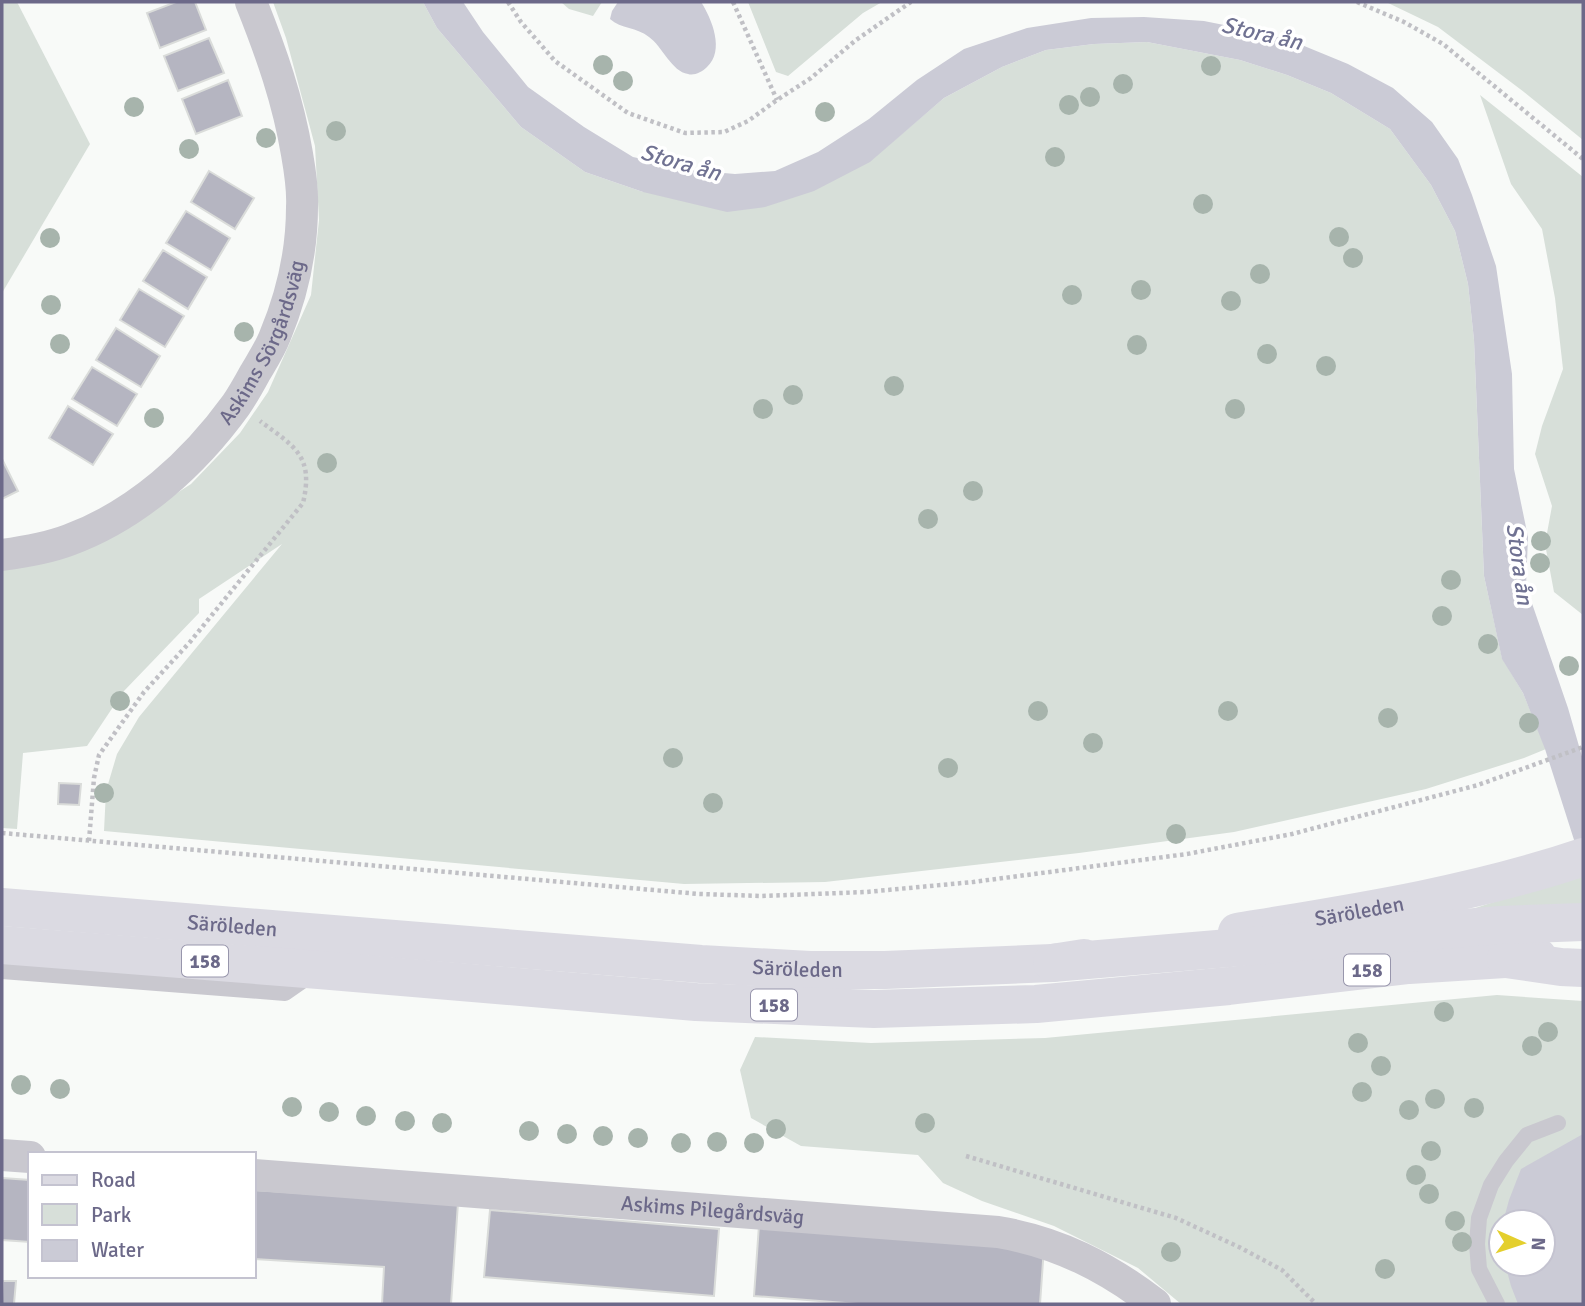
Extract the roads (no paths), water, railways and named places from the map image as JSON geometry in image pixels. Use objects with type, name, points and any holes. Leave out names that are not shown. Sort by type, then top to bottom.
[{"type":"main road","name":"Säröleden","points":[[2,907],[701,964],[810,970],[885,970],[1052,963],[1380,908],[1510,880],[1578,859]]},
{"type":"main road","points":[[1052,963],[1500,925],[1583,922]]},
{"type":"main road","name":"Säröleden","points":[[2,945],[696,1002],[874,1009],[1036,1004],[1229,986],[1409,965],[1583,954]]},
{"type":"main road","points":[[1506,959],[1583,968]]},
{"type":"street","name":"Askims Sörgårdsväg","points":[[2,555],[68,541],[132,508],[167,482],[186,464],[237,404],[275,339],[294,279],[303,205],[300,175],[283,89],[251,2]]},
{"type":"street","points":[[2,1155],[28,1157]]},
{"type":"street","name":"Askims Pilegårdsväg","points":[[256,1175],[998,1232],[1052,1245],[1092,1262],[1129,1284],[1155,1304]]},
{"type":"lane","points":[[2,971],[285,993],[319,970]]},
{"type":"lane","points":[[1497,1304],[1479,1269],[1476,1244],[1479,1218],[1491,1185],[1527,1135],[1558,1124]]},
{"type":"water","name":"Stora ån","points":[[423,2],[463,2],[483,32],[528,87],[584,127],[633,157],[691,170],[735,174],[775,171],[818,152],[869,119],[917,80],[964,49],[1027,28],[1091,18],[1144,17],[1204,21],[1249,30],[1292,41],[1348,64],[1393,88],[1432,122],[1458,159],[1496,266],[1512,374],[1514,469],[1528,537],[1526,586],[1583,760],[1583,868],[1545,749],[1523,693],[1502,659],[1484,576],[1474,340],[1468,284],[1455,231],[1431,185],[1390,129],[1331,93],[1240,60],[1147,42],[1094,44],[1046,50],[1002,67],[944,98],[870,162],[814,191],[765,207],[727,212],[643,192],[585,172],[521,127],[437,28]]},
{"type":"water","points":[[618,2],[701,2],[715,35],[712,60],[698,73],[690,74],[677,69],[649,37],[610,19]]},
{"type":"water","points":[[1583,1134],[1583,1304],[1518,1304],[1509,1278],[1557,1278],[1557,1208],[1507,1208],[1521,1169]]}]
